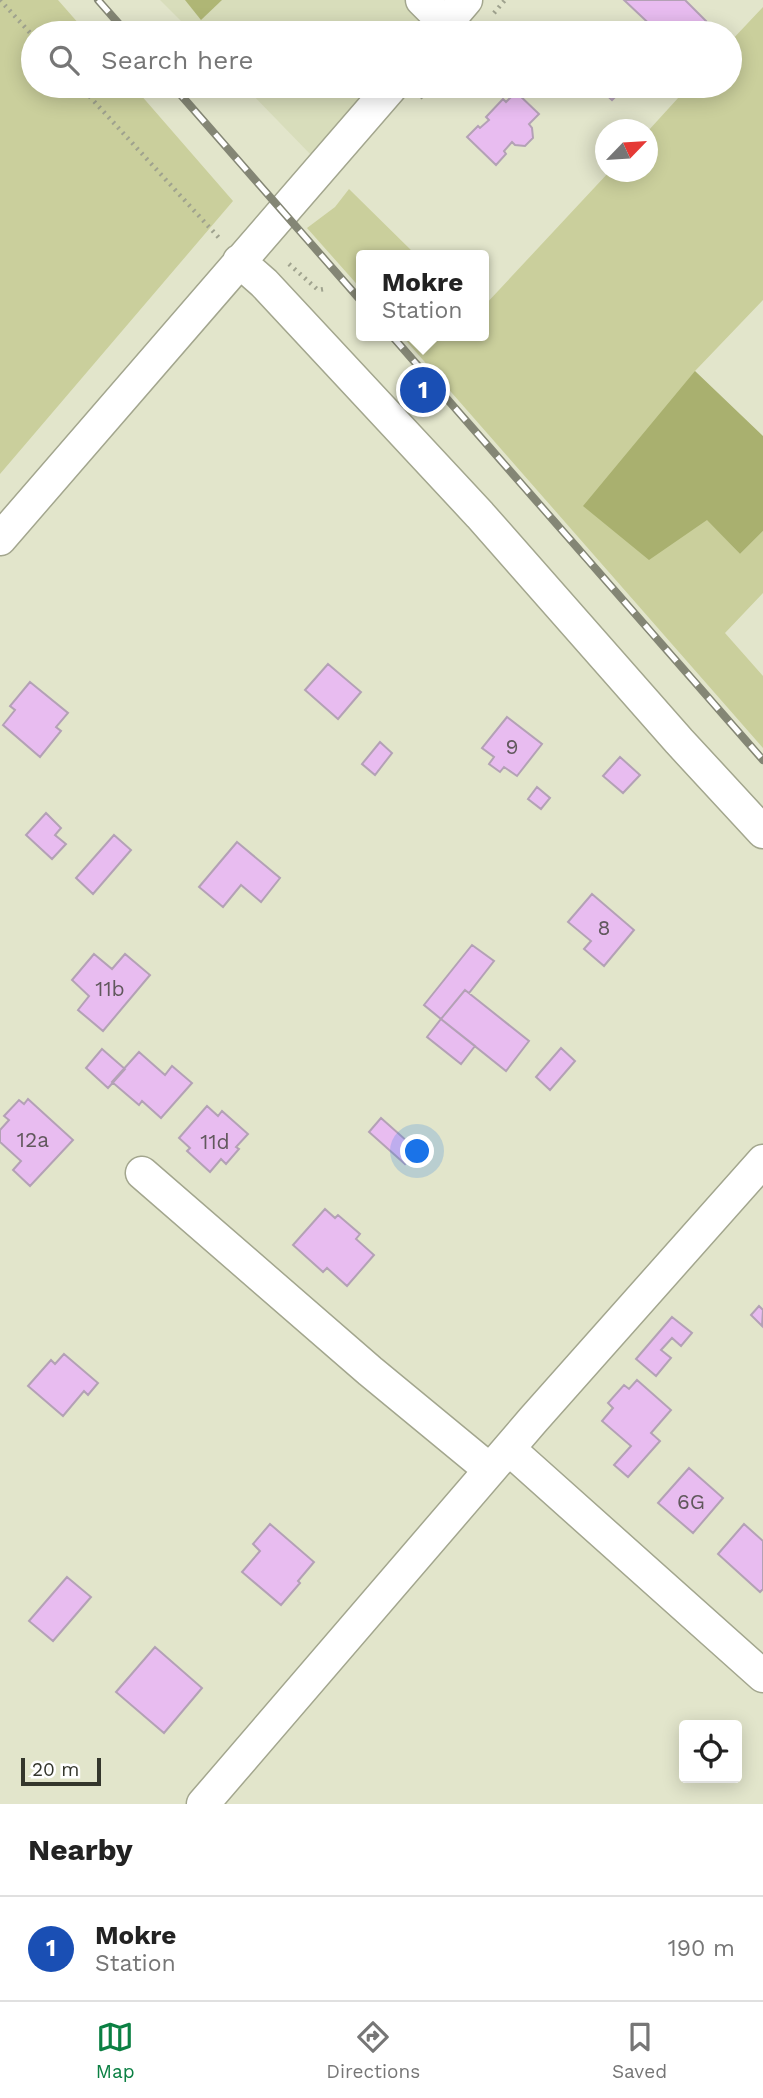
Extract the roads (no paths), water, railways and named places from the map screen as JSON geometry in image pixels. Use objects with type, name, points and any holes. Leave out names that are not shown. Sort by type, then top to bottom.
[{"type":"street","points":[[422,0],[436,21]]},
{"type":"street","points":[[449,21],[466,0]]},
{"type":"street","points":[[0,539],[382,98]]},
{"type":"street","points":[[239,261],[264,283],[462,496],[763,832]]},
{"type":"street","points":[[203,1804],[499,1460],[763,1161]]},
{"type":"street","points":[[142,1172],[370,1371],[499,1460],[763,1676]]},
{"type":"railway","points":[[98,0],[116,21]]},
{"type":"railway","points":[[184,98],[356,295]]},
{"type":"railway","points":[[396,341],[763,760]]},
{"type":"place","name":"Mokre","points":[[423,390]]}]
